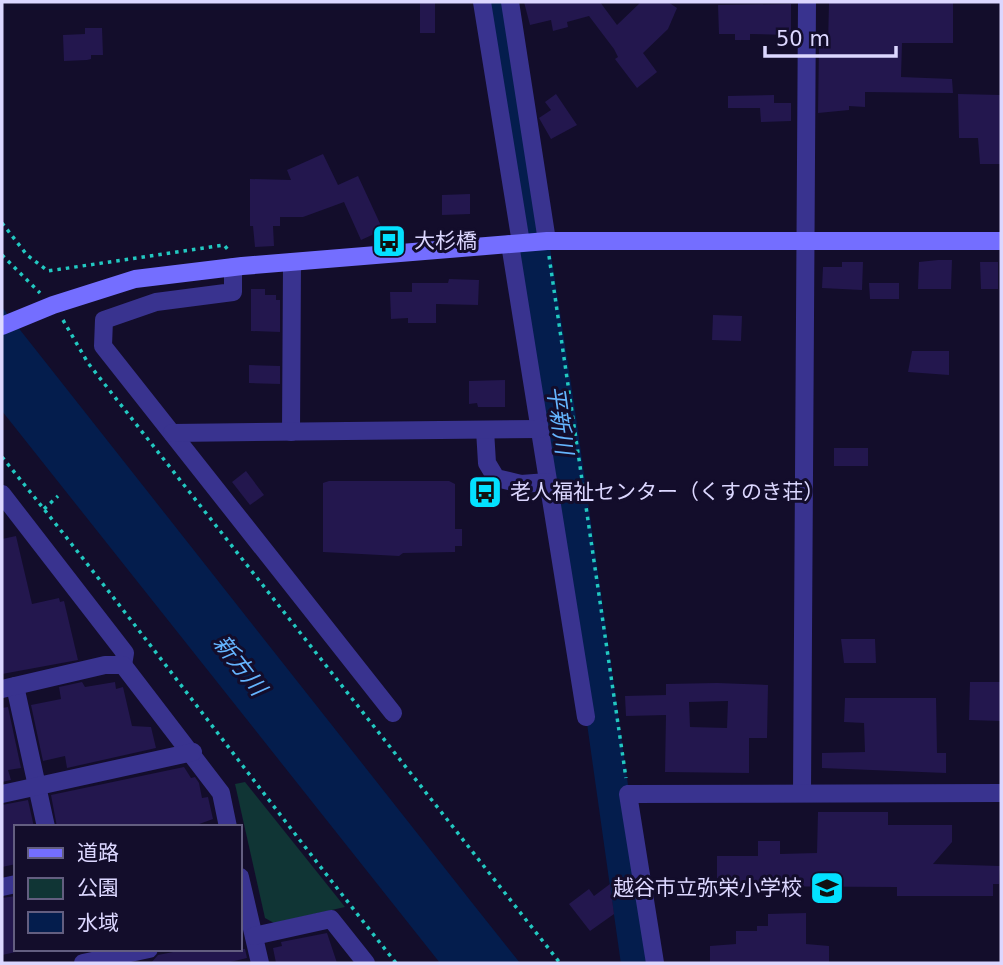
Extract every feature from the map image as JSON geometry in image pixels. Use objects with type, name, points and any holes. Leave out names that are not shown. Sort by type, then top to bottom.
[{"type":"street","points":[[482,2],[540,429],[586,718]]},
{"type":"street","points":[[510,2],[547,241]]},
{"type":"street","points":[[802,792],[807,2]]},
{"type":"street","points":[[2,326],[46,308],[135,279],[237,266],[547,241],[1001,241]]},
{"type":"street","points":[[291,432],[292,262]]},
{"type":"street","points":[[237,266],[233,292],[156,302],[104,320],[103,346],[393,713]]},
{"type":"street","points":[[172,433],[540,429]]},
{"type":"street","points":[[485,430],[487,463],[496,478],[521,484],[548,482]]},
{"type":"street","points":[[2,494],[125,653],[123,665],[193,752],[221,793],[228,825]]},
{"type":"street","points":[[46,825],[38,786],[8,688],[105,665],[123,665]]},
{"type":"street","points":[[2,794],[193,752]]},
{"type":"street","points":[[655,963],[628,794],[1001,793]]},
{"type":"street","points":[[242,890],[248,931],[260,963]]},
{"type":"street","points":[[248,931],[331,919],[366,963]]},
{"type":"street","points":[[83,963],[140,951]]},
{"type":"path","points":[[2,223],[27,255],[48,271],[224,245],[237,266]]},
{"type":"path","points":[[547,241],[628,794]]},
{"type":"path","points":[[2,255],[560,963]]},
{"type":"path","points":[[2,457],[396,963]]},
{"type":"path","points":[[44,509],[58,496]]},
{"type":"green space","points":[[245,782],[345,907],[274,923],[265,918],[235,784]]},
{"type":"water","name":"新方川","points":[[2,307],[520,963],[440,963],[2,411]]},
{"type":"building","points":[[420,2],[435,2],[435,33],[420,33]]},
{"type":"building","points":[[524,2],[600,2],[617,25],[641,2],[668,2],[677,8],[668,29],[643,53],[657,72],[637,88],[615,59],[618,57],[614,49],[589,16],[567,22],[568,27],[553,31],[551,20],[530,25]]},
{"type":"building","points":[[829,2],[953,2],[953,43],[902,43],[901,77],[952,79],[953,93],[865,92],[865,107],[849,106],[849,110],[818,113],[819,46],[828,46]]},
{"type":"building","points":[[791,4],[791,35],[750,34],[750,40],[735,40],[735,34],[719,34],[718,5]]},
{"type":"building","points":[[85,28],[102,28],[103,55],[91,55],[91,59],[87,60],[64,61],[63,35],[85,34]]},
{"type":"building","points":[[556,94],[577,125],[551,139],[539,118],[551,110],[545,102]]},
{"type":"building","points":[[958,94],[1001,95],[1001,164],[980,164],[978,138],[959,138]]},
{"type":"building","points":[[774,95],[774,103],[791,103],[791,121],[761,122],[760,108],[728,108],[728,96]]},
{"type":"building","points":[[323,154],[338,185],[358,176],[383,230],[361,240],[344,202],[303,217],[280,217],[280,226],[273,226],[274,246],[255,247],[253,226],[250,226],[250,179],[291,180],[287,170]]},
{"type":"building","points":[[470,194],[470,214],[442,215],[442,195]]},
{"type":"building","points":[[952,260],[951,289],[918,289],[919,262]]},
{"type":"building","points":[[842,262],[863,262],[862,290],[822,288],[823,267],[842,267]]},
{"type":"building","points":[[980,262],[998,262],[998,289],[981,289]]},
{"type":"building","points":[[449,279],[479,280],[478,305],[436,304],[436,323],[408,323],[408,318],[391,319],[390,292],[412,292],[412,283],[448,283]]},
{"type":"building","points":[[869,283],[899,283],[899,299],[870,299]]},
{"type":"building","points":[[251,289],[265,289],[265,295],[276,295],[276,300],[280,300],[280,332],[251,331]]},
{"type":"building","points":[[713,315],[742,316],[741,341],[712,340]]},
{"type":"building","points":[[912,351],[949,351],[949,375],[908,372]]},
{"type":"building","points":[[249,365],[280,366],[280,384],[249,383]]},
{"type":"building","points":[[505,380],[505,407],[478,407],[477,403],[469,404],[469,381]]},
{"type":"building","points":[[834,448],[868,448],[868,466],[834,466]]},
{"type":"building","points":[[246,471],[264,495],[250,505],[232,482]]},
{"type":"building","points":[[449,481],[455,484],[455,529],[462,529],[462,546],[455,546],[455,552],[403,553],[399,556],[323,552],[323,483]]},
{"type":"building","points":[[16,536],[32,604],[59,598],[60,602],[64,601],[78,660],[2,674],[2,539]]},
{"type":"building","points":[[841,639],[875,639],[876,663],[844,663]]},
{"type":"building","points":[[82,682],[85,687],[115,682],[116,689],[123,687],[132,726],[151,727],[156,748],[67,768],[65,756],[43,761],[31,705],[61,699],[59,687]]},
{"type":"building","points":[[970,682],[1001,682],[1001,721],[969,720]]},
{"type":"building","points":[[666,684],[768,685],[767,738],[749,738],[749,773],[665,772],[666,715],[626,716],[625,696],[666,695]],"holes":[[[728,701],[727,728],[690,727],[689,702]]]},
{"type":"building","points":[[845,698],[936,698],[937,753],[946,753],[946,773],[822,768],[822,753],[865,752],[864,723],[844,722]]},
{"type":"building","points":[[8,707],[21,768],[8,770],[11,780],[2,782],[2,708]]},
{"type":"building","points":[[184,767],[191,778],[195,777],[199,783],[202,798],[208,797],[213,819],[196,825],[57,825],[51,795]]},
{"type":"building","points":[[28,800],[34,825],[14,825],[14,864],[2,867],[2,805]]},
{"type":"building","points":[[818,812],[888,812],[888,825],[952,825],[952,842],[933,864],[1000,866],[999,884],[993,884],[993,896],[897,896],[897,887],[717,886],[717,856],[758,856],[758,841],[780,841],[780,854],[817,853]]},
{"type":"building","points":[[610,884],[614,914],[590,931],[569,904],[589,889],[594,896]]},
{"type":"building","points":[[14,896],[16,952],[2,955],[2,898]]},
{"type":"building","points":[[806,913],[806,944],[829,946],[829,963],[710,963],[710,946],[736,944],[736,931],[757,931],[757,926],[768,926],[768,914]]},
{"type":"building","points":[[327,933],[337,963],[276,963],[273,948],[282,946],[281,942]]},
{"type":"building","points":[[245,949],[247,958],[226,963],[151,963],[158,955],[178,951]]},
{"type":"waterway","name":"平新川","points":[[496,2],[559,411],[637,963]]},
{"type":"place","name":"大杉橋","points":[[389,241]]},
{"type":"place","name":"老人福祉センター（くすのき荘）","points":[[485,492]]},
{"type":"place","name":"越谷市立弥栄小学校","points":[[827,888]]}]
